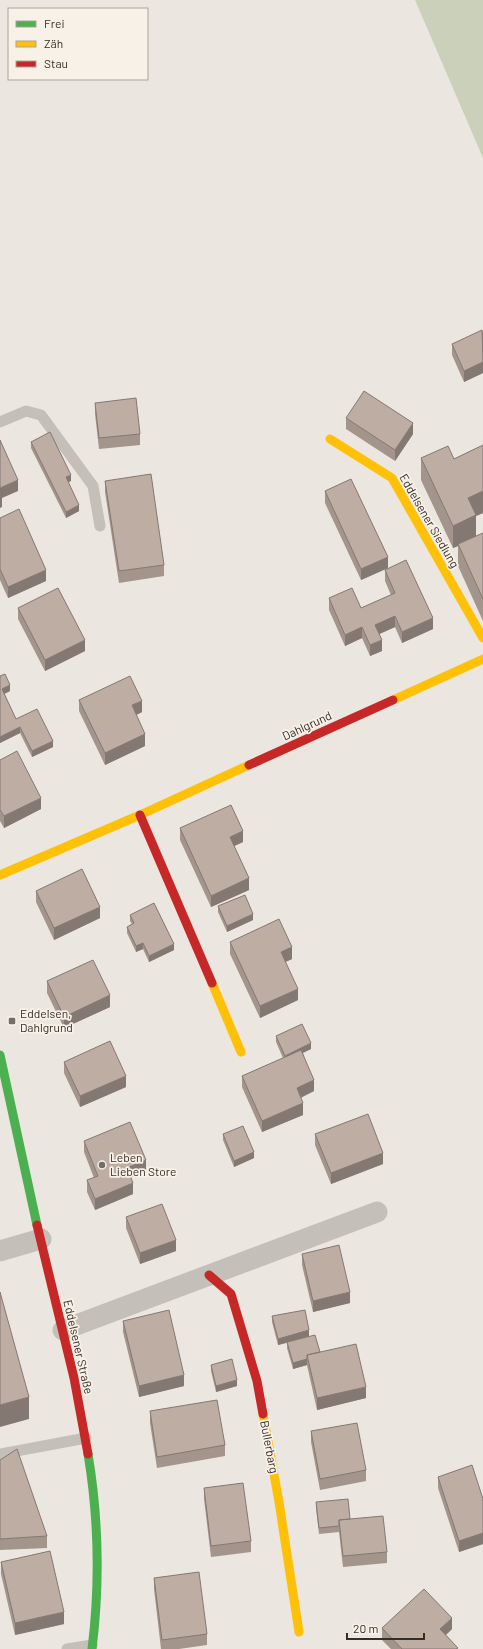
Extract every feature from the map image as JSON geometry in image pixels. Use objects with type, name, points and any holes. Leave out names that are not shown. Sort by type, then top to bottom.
[{"type":"street","name":"Eddelsener Siedlung","points":[[330,439],[392,478],[483,638]]},
{"type":"street","name":"Dahlgrund","points":[[0,875],[140,815],[483,658]]},
{"type":"street","points":[[140,815],[241,1052]]},
{"type":"street","name":"Eddelsener Straße","points":[[0,1055],[86,1438],[95,1505],[98,1580],[92,1647]]},
{"type":"street","points":[[62,1330],[377,1212]]},
{"type":"street","points":[[0,1250],[41,1239]]},
{"type":"street","name":"Bullerbarg","points":[[209,1275],[231,1294],[256,1381],[279,1502],[299,1632]]},
{"type":"lane","points":[[0,422],[26,411],[41,415],[93,486],[100,526]]},
{"type":"lane","points":[[0,1454],[86,1438]]},
{"type":"lane","points":[[67,1649],[92,1647]]},
{"type":"green space","points":[[415,0],[483,0],[483,158]]},
{"type":"building","points":[[482,330],[483,362],[464,371],[452,344]]},
{"type":"building","points":[[364,391],[413,423],[395,450],[346,418]]},
{"type":"building","points":[[136,398],[140,434],[99,438],[95,403]]},
{"type":"building","points":[[50,432],[71,475],[66,477],[79,505],[66,512],[31,442]]},
{"type":"building","points":[[0,440],[18,480],[0,488]]},
{"type":"building","points":[[483,445],[483,491],[468,498],[476,515],[453,526],[421,458],[448,446],[454,459]]},
{"type":"building","points":[[151,474],[164,565],[119,571],[105,481]]},
{"type":"building","points":[[351,479],[388,557],[361,569],[325,491]]},
{"type":"building","points":[[19,509],[46,570],[8,587],[0,569],[0,518]]},
{"type":"building","points":[[483,533],[483,599],[458,544]]},
{"type":"building","points":[[406,560],[433,618],[402,632],[395,616],[375,625],[382,640],[370,645],[362,627],[345,635],[329,598],[352,588],[361,608],[395,593],[385,570]]},
{"type":"building","points":[[58,588],[85,640],[45,660],[18,608]]},
{"type":"building","points":[[5,674],[10,685],[2,689],[16,719],[37,709],[53,741],[32,751],[20,727],[0,737],[0,676]]},
{"type":"building","points":[[130,676],[142,701],[132,705],[145,734],[105,753],[79,700]]},
{"type":"building","points":[[17,751],[41,798],[4,816],[0,810],[0,760]]},
{"type":"building","points":[[231,805],[243,831],[230,837],[249,878],[211,896],[180,828]]},
{"type":"building","points":[[82,869],[100,907],[54,928],[36,891]]},
{"type":"building","points":[[245,895],[253,914],[227,926],[218,906]]},
{"type":"building","points":[[154,903],[174,944],[149,956],[143,943],[136,946],[127,927],[134,923],[130,915]]},
{"type":"building","points":[[279,919],[292,947],[281,952],[298,989],[260,1006],[230,942]]},
{"type":"building","points":[[93,960],[110,995],[64,1017],[47,981]]},
{"type":"building","points":[[302,1024],[311,1043],[285,1056],[276,1036]]},
{"type":"building","points":[[110,1041],[126,1076],[80,1096],[64,1062]]},
{"type":"building","points":[[301,1050],[314,1080],[297,1088],[303,1103],[262,1121],[242,1076]]},
{"type":"building","points":[[368,1114],[383,1153],[331,1173],[315,1134]]},
{"type":"building","points":[[130,1122],[146,1160],[127,1168],[133,1183],[95,1199],[87,1180],[98,1176],[84,1141]]},
{"type":"building","points":[[243,1126],[254,1152],[234,1161],[223,1134]]},
{"type":"building","points":[[162,1204],[176,1240],[140,1253],[126,1217]]},
{"type":"building","points":[[339,1245],[350,1292],[313,1301],[302,1254]]},
{"type":"building","points":[[0,1292],[29,1397],[0,1405]]},
{"type":"building","points":[[169,1310],[184,1375],[139,1386],[123,1321]]},
{"type":"building","points":[[305,1310],[309,1330],[278,1339],[272,1316]]},
{"type":"building","points":[[315,1335],[320,1352],[307,1355],[307,1359],[293,1363],[287,1342]]},
{"type":"building","points":[[356,1344],[366,1387],[317,1398],[307,1355]]},
{"type":"building","points":[[232,1359],[237,1380],[216,1386],[211,1365]]},
{"type":"building","points":[[217,1400],[225,1445],[157,1457],[150,1411]]},
{"type":"building","points":[[357,1423],[366,1470],[320,1479],[311,1431]]},
{"type":"building","points":[[17,1449],[47,1536],[0,1539],[0,1460]]},
{"type":"building","points":[[472,1465],[483,1499],[483,1533],[459,1541],[438,1477]]},
{"type":"building","points":[[243,1483],[251,1541],[211,1546],[204,1488]]},
{"type":"building","points":[[348,1499],[350,1519],[339,1520],[339,1526],[319,1528],[316,1502]]},
{"type":"building","points":[[383,1516],[387,1552],[343,1556],[339,1520]]},
{"type":"building","points":[[50,1551],[64,1612],[15,1623],[1,1562]]},
{"type":"building","points":[[199,1572],[207,1634],[162,1640],[154,1578]]},
{"type":"building","points":[[424,1589],[452,1618],[440,1629],[458,1648],[402,1649],[382,1628]]},
{"type":"traffic: fast","points":[[0,1055],[37,1225]]},
{"type":"traffic: fast","points":[[88,1454],[92,1479],[97,1552],[95,1625],[92,1649]]},
{"type":"traffic: slow","points":[[330,439],[392,478],[483,638]]},
{"type":"traffic: slow","points":[[393,700],[483,659]]},
{"type":"traffic: slow","points":[[0,875],[140,815],[249,765]]},
{"type":"traffic: slow","points":[[212,983],[241,1052]]},
{"type":"traffic: slow","points":[[263,1414],[279,1502],[299,1632]]},
{"type":"traffic: jam","points":[[249,765],[393,700]]},
{"type":"traffic: jam","points":[[140,815],[212,983]]},
{"type":"traffic: jam","points":[[37,1225],[74,1378],[88,1454]]},
{"type":"traffic: jam","points":[[209,1275],[231,1294],[257,1381],[263,1414]]},
{"type":"place","name":"Eddelsen, Dahlgrund","points":[[12,1021]]},
{"type":"place","name":"Leben Lieben Store","points":[[102,1165]]}]
